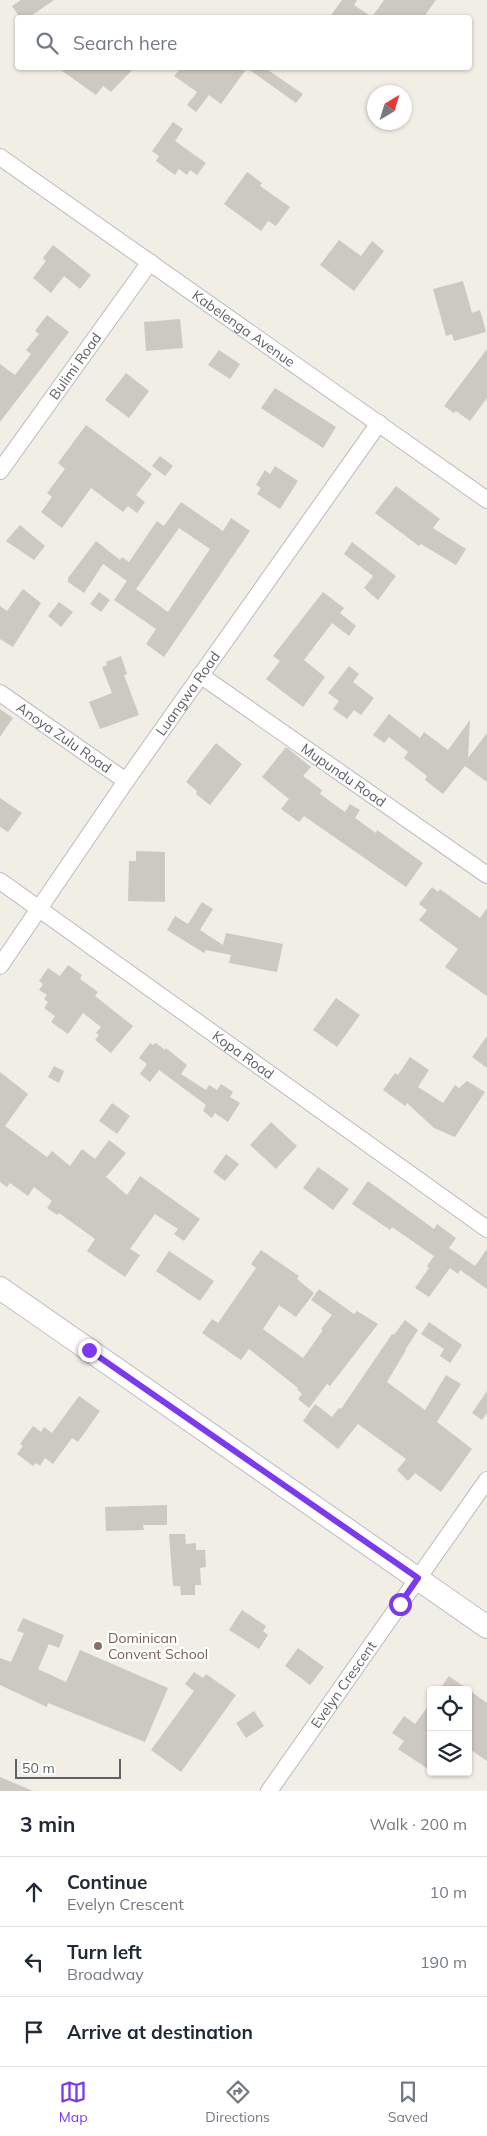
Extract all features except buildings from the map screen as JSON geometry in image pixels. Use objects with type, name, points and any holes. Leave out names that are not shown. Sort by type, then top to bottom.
[{"type":"main road","points":[[0,1288],[487,1627]]},
{"type":"street","name":"Kabelenga Avenue","points":[[0,157],[487,500]]},
{"type":"street","name":"Bulimi Road","points":[[0,471],[150,262]]},
{"type":"street","name":"Luangwa Road","points":[[0,966],[126,781],[379,423]]},
{"type":"street","name":"Mupundu Road","points":[[200,675],[487,875]]},
{"type":"street","name":"Anoya Zulu Road","points":[[0,694],[126,781]]},
{"type":"street","name":"Kopa Road","points":[[0,881],[487,1229]]},
{"type":"street","name":"Evelyn Crescent","points":[[269,1791],[487,1480]]},
{"type":"place","name":"Dominican Convent School","points":[[98,1646]]},
{"type":"route","points":[[89,1350],[418,1578],[400,1604]]}]
